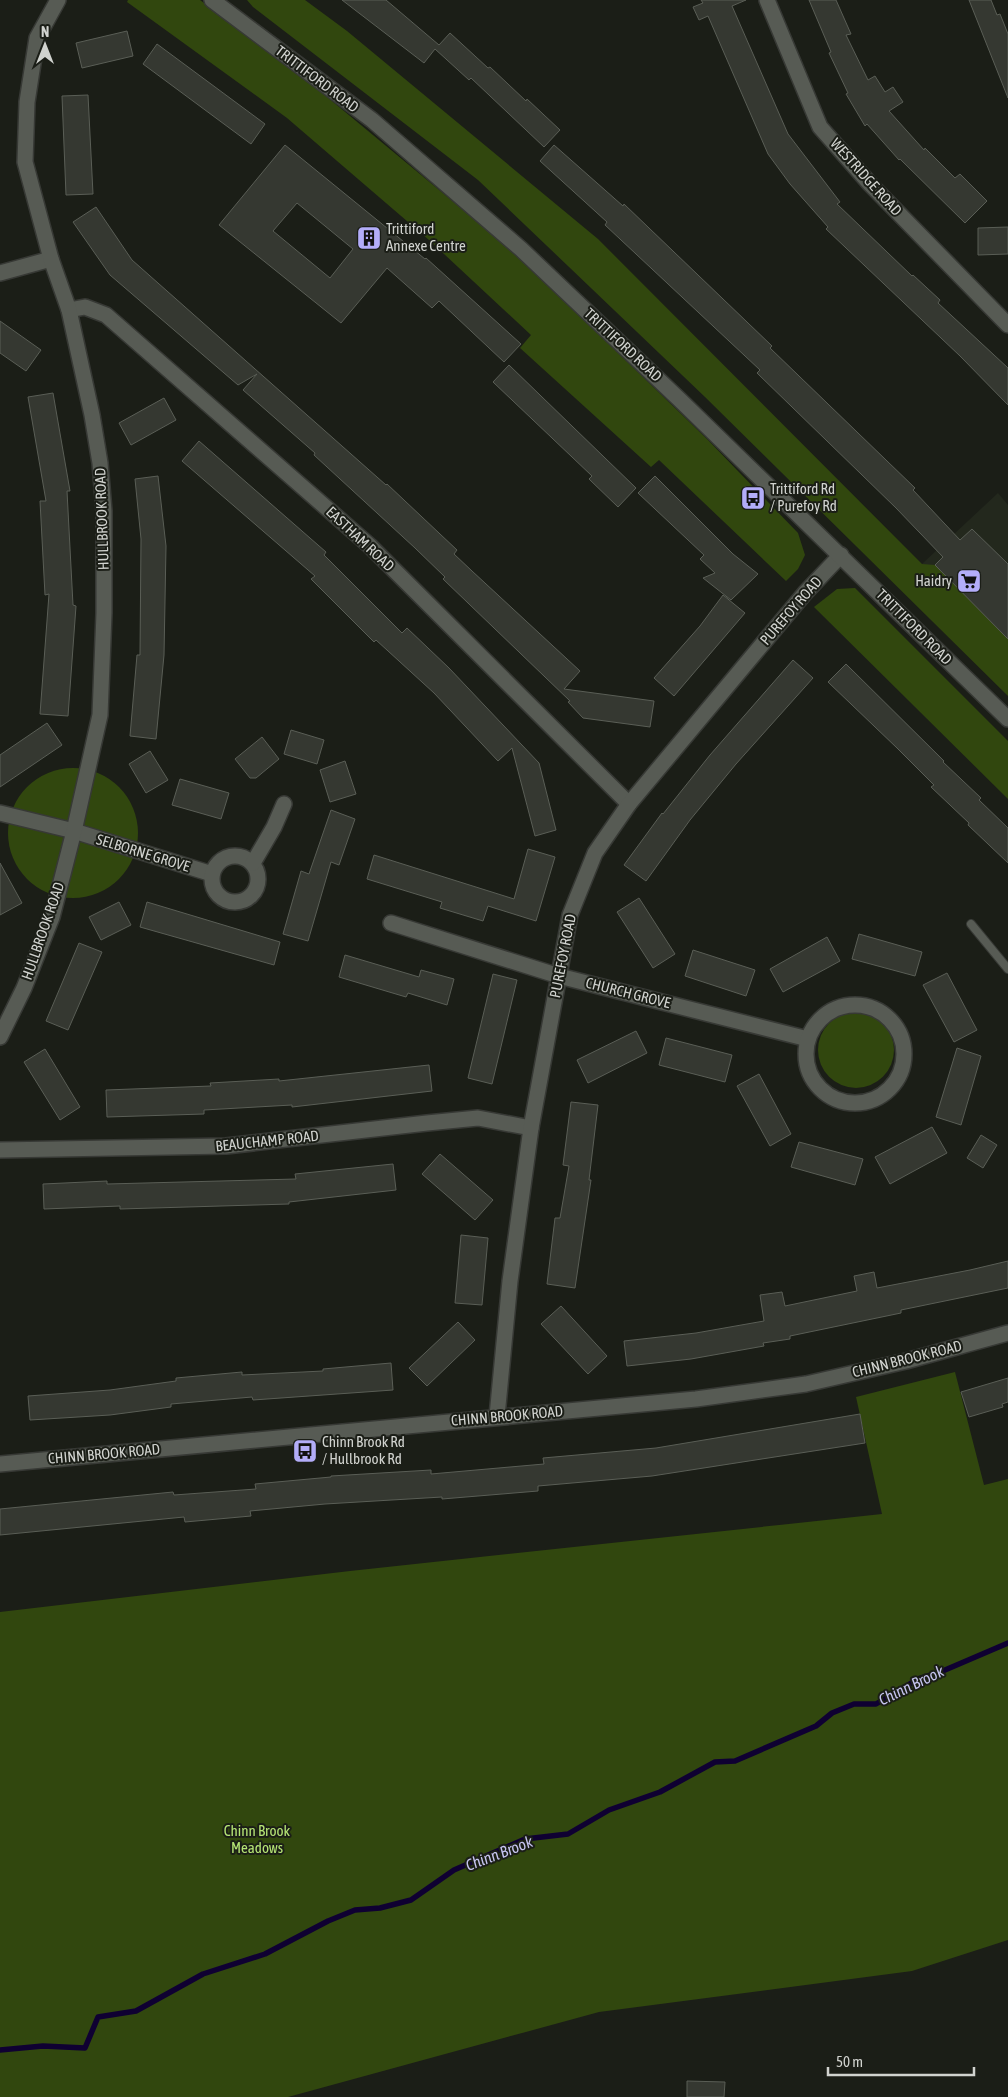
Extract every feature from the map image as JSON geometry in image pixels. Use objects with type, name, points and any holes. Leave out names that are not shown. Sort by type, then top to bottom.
[{"type":"street","name":"HULLBROOK ROAD","points":[[0,1037],[24,988],[52,917],[74,831],[100,715],[104,612],[104,511],[100,464],[92,414],[69,310],[51,259],[25,162],[27,102],[37,38],[58,0]]},
{"type":"street","name":"TRITTIFORD ROAD","points":[[212,0],[372,120],[521,249],[841,555],[1008,719]]},
{"type":"street","name":"WESTRIDGE ROAD","points":[[767,0],[820,127],[870,184],[1006,320]]},
{"type":"street","points":[[0,273],[51,259]]},
{"type":"street","name":"EASTHAM ROAD","points":[[69,310],[85,307],[106,315],[370,546],[629,804]]},
{"type":"street","name":"PUREFOY ROAD","points":[[497,1416],[510,1281],[532,1128],[570,914],[595,853],[629,804],[805,593],[841,555]]},
{"type":"street","points":[[253,863],[274,827],[284,804]]},
{"type":"street","name":"SELBORNE GROVE","points":[[0,813],[74,831],[212,874]]},
{"type":"street","points":[[240,856],[253,863],[259,878],[258,886],[249,899],[241,902],[225,901],[219,896],[214,889],[212,874],[220,861],[240,856]]},
{"type":"street","name":"CHURCH GROVE","points":[[391,923],[559,976],[808,1039]]},
{"type":"street","points":[[857,1005],[873,1008],[887,1016],[897,1028],[903,1043],[904,1059],[900,1074],[891,1088],[878,1098],[862,1103],[846,1103],[830,1096],[818,1086],[809,1072],[806,1055],[808,1039],[816,1025],[827,1014],[842,1007],[857,1005]]},
{"type":"street","name":"BEAUCHAMP ROAD","points":[[0,1150],[226,1146],[478,1118],[532,1128]]},
{"type":"street","name":"CHINN BROOK ROAD","points":[[0,1464],[696,1398],[806,1384],[906,1361],[1008,1333]]},
{"type":"lane","points":[[970,924],[1008,969]]},
{"type":"shaded area","points":[[998,493],[1008,505],[1008,639],[922,564]]},
{"type":"green space","points":[[128,0],[200,0],[303,77],[514,252],[707,439],[798,533],[805,555],[798,569],[786,581],[659,460],[651,467],[520,348],[531,335],[429,240],[287,118],[127,2]]},
{"type":"green space","points":[[247,0],[305,0],[347,31],[598,239],[922,564],[935,565],[1008,639],[1008,696],[705,397],[478,180],[253,7]]},
{"type":"green space","points":[[855,588],[1008,741],[1008,799],[814,607],[837,589]]},
{"type":"green space","points":[[73,768],[86,769],[98,773],[119,787],[133,808],[137,820],[137,846],[133,858],[119,879],[98,893],[86,897],[73,898],[60,897],[48,893],[27,879],[13,858],[9,846],[8,833],[9,820],[13,808],[27,787],[48,773],[60,769]]},
{"type":"green space","points":[[849,1012],[863,1012],[877,1018],[888,1029],[894,1043],[891,1065],[883,1077],[863,1088],[849,1088],[835,1082],[824,1071],[818,1057],[818,1043],[824,1029],[835,1018]]},
{"type":"green space","name":"Chinn Brook Meadows","points":[[955,1372],[984,1485],[1008,1479],[1008,1940],[912,1971],[599,2012],[288,2097],[0,2097],[0,1612],[350,1571],[882,1514],[856,1397]]},
{"type":"building","points":[[342,0],[386,0],[439,45],[450,33],[560,130],[544,147],[471,78],[469,80],[435,49],[424,63]]},
{"type":"building","points":[[701,0],[746,0],[732,6],[788,134],[840,202],[837,204],[912,276],[940,300],[938,303],[1008,368],[1008,405],[960,356],[826,229],[828,227],[790,184],[768,154],[708,16],[699,20],[693,7],[703,3]]},
{"type":"building","points":[[809,0],[836,0],[851,34],[846,35],[868,80],[875,76],[885,92],[893,87],[903,102],[889,111],[924,150],[925,148],[955,178],[960,174],[987,201],[965,223],[899,160],[867,124],[865,126],[846,94],[848,93],[829,53],[831,52]]},
{"type":"building","points":[[969,0],[991,0],[997,15],[1000,14],[1008,34],[1008,98]]},
{"type":"building","points":[[127,31],[133,56],[82,68],[76,43]]},
{"type":"building","points":[[157,44],[265,124],[251,144],[143,64]]},
{"type":"building","points":[[88,95],[93,194],[66,195],[62,96]]},
{"type":"building","name":"Trittiford Annexe Centre","points":[[285,145],[426,258],[521,344],[504,362],[439,301],[432,308],[387,268],[341,323],[219,225]],"holes":[[[297,203],[353,249],[330,278],[273,231]]]},
{"type":"building","points":[[554,145],[623,206],[624,204],[772,346],[770,348],[915,488],[913,490],[960,540],[972,529],[1008,564],[1008,639],[935,565],[943,557],[896,508],[757,373],[760,370],[605,225],[607,222],[540,161]]},
{"type":"building","points":[[96,207],[132,260],[387,484],[457,550],[454,554],[580,671],[564,689],[654,701],[650,727],[583,718],[568,702],[570,701],[443,579],[445,577],[415,548],[314,455],[315,453],[243,390],[257,374],[238,385],[110,275],[73,222]]},
{"type":"building","points":[[1008,227],[1008,254],[978,255],[978,228]]},
{"type":"building","points":[[0,321],[41,350],[26,371],[0,353]]},
{"type":"building","points":[[509,365],[636,488],[618,507],[589,479],[592,476],[493,382]]},
{"type":"building","points":[[53,393],[70,491],[67,491],[73,605],[76,606],[68,716],[40,714],[49,594],[45,595],[40,501],[46,501],[28,397]]},
{"type":"building","points":[[164,398],[176,420],[131,445],[119,423]]},
{"type":"building","points":[[199,441],[326,552],[324,555],[402,633],[407,628],[449,668],[539,763],[556,830],[535,836],[512,748],[498,761],[434,693],[376,640],[374,642],[311,579],[315,576],[182,461]]},
{"type":"building","points":[[158,476],[166,546],[164,655],[156,739],[130,736],[137,655],[140,655],[141,539],[135,479]]},
{"type":"building","points":[[655,476],[733,554],[758,574],[731,600],[703,578],[715,573],[700,559],[704,555],[638,493]]},
{"type":"building","points":[[723,595],[745,613],[674,696],[654,678],[700,626]]},
{"type":"building","points":[[793,660],[813,678],[736,764],[690,820],[646,881],[624,865],[662,813]]},
{"type":"building","points":[[846,664],[981,798],[979,800],[1008,828],[1008,863],[931,787],[934,785],[828,682]]},
{"type":"building","points":[[47,723],[62,745],[0,787],[0,755]]},
{"type":"building","points":[[291,730],[324,740],[317,764],[284,754]]},
{"type":"building","points":[[262,737],[279,759],[256,778],[250,778],[235,759]]},
{"type":"building","points":[[150,751],[168,780],[146,793],[129,764]]},
{"type":"building","points":[[345,761],[356,794],[330,802],[320,770]]},
{"type":"building","points":[[180,779],[229,793],[221,819],[172,805]]},
{"type":"building","points":[[331,810],[355,819],[339,865],[331,862],[308,941],[283,934],[301,871],[309,874]]},
{"type":"building","points":[[528,849],[555,857],[536,921],[488,906],[483,921],[440,908],[442,902],[367,879],[374,855],[514,899]]},
{"type":"building","points":[[0,863],[22,903],[0,915]]},
{"type":"building","points":[[639,898],[675,954],[653,968],[617,912]]},
{"type":"building","points":[[119,902],[131,925],[101,940],[89,917]]},
{"type":"building","points":[[147,902],[280,942],[274,965],[140,927]]},
{"type":"building","points":[[859,934],[922,952],[915,976],[852,959]]},
{"type":"building","points":[[827,937],[840,961],[783,992],[770,969]]},
{"type":"building","points":[[79,943],[102,952],[68,1030],[46,1021]]},
{"type":"building","points":[[693,950],[755,970],[746,996],[685,976]]},
{"type":"building","points":[[345,955],[419,977],[421,970],[454,979],[447,1005],[408,993],[406,997],[339,977]]},
{"type":"building","points":[[947,973],[977,1030],[954,1042],[923,985]]},
{"type":"building","points":[[493,974],[517,980],[492,1084],[468,1078]]},
{"type":"building","points":[[636,1031],[647,1053],[588,1083],[577,1060]]},
{"type":"building","points":[[666,1038],[732,1055],[725,1082],[659,1065]]},
{"type":"building","points":[[957,1048],[981,1056],[961,1125],[936,1117]]},
{"type":"building","points":[[45,1049],[80,1107],[60,1120],[24,1062]]},
{"type":"building","points":[[429,1065],[432,1091],[292,1107],[292,1105],[204,1110],[204,1114],[107,1117],[106,1090],[211,1086],[210,1083],[279,1079],[279,1081]]},
{"type":"building","points":[[759,1074],[791,1134],[770,1146],[737,1086]]},
{"type":"building","points":[[571,1102],[598,1105],[589,1180],[591,1180],[575,1288],[547,1284],[555,1218],[560,1218],[569,1166],[563,1165]]},
{"type":"building","points":[[932,1127],[947,1153],[890,1184],[875,1157]]},
{"type":"building","points":[[981,1135],[997,1145],[983,1168],[967,1158]]},
{"type":"building","points":[[799,1142],[863,1159],[855,1185],[791,1167]]},
{"type":"building","points":[[440,1154],[493,1200],[475,1220],[422,1174]]},
{"type":"building","points":[[393,1164],[396,1190],[289,1202],[289,1204],[120,1209],[120,1206],[44,1209],[43,1184],[107,1181],[107,1184],[296,1179],[295,1174]]},
{"type":"building","points":[[461,1235],[488,1238],[482,1305],[455,1303]]},
{"type":"building","points":[[1008,1261],[1008,1288],[901,1310],[901,1313],[790,1336],[790,1339],[763,1343],[764,1346],[691,1359],[627,1366],[624,1341],[696,1333],[764,1321],[760,1295],[782,1292],[785,1306],[857,1291],[854,1276],[874,1272],[877,1288]]},
{"type":"building","points":[[561,1306],[607,1356],[588,1374],[541,1324]]},
{"type":"building","points":[[458,1322],[475,1340],[427,1386],[409,1368]]},
{"type":"building","points":[[391,1363],[393,1390],[253,1400],[252,1397],[171,1404],[171,1407],[110,1415],[30,1420],[28,1396],[110,1390],[176,1381],[176,1378],[242,1372],[242,1375],[323,1371],[323,1369]]},
{"type":"building","points":[[1008,1378],[1008,1402],[1002,1404],[1003,1407],[969,1417],[961,1392]]},
{"type":"building","points":[[860,1414],[865,1443],[652,1476],[538,1486],[538,1491],[442,1499],[442,1497],[325,1504],[250,1511],[251,1516],[185,1522],[184,1517],[0,1535],[0,1509],[173,1492],[174,1495],[256,1489],[255,1484],[331,1476],[431,1470],[431,1474],[544,1464],[543,1458],[656,1448]]},
{"type":"building","points":[[687,2081],[725,2082],[724,2097],[687,2097]]},
{"type":"waterway","name":"Chinn Brook","points":[[0,2050],[43,2046],[85,2048],[98,2017],[136,2011],[203,1974],[265,1954],[328,1921],[355,1910],[380,1908],[411,1900],[454,1870],[525,1839],[568,1834],[609,1810],[660,1792],[715,1762],[735,1761],[816,1726],[832,1713],[854,1704],[876,1704],[918,1679],[938,1673],[1008,1643]]},
{"type":"place","name":"Trittiford Annexe Centre","points":[[369,238]]},
{"type":"place","name":"Trittiford Rd / Purefoy Rd","points":[[753,498]]},
{"type":"place","name":"Haidry","points":[[969,581]]},
{"type":"place","name":"Chinn Brook Rd / Hullbrook Rd","points":[[305,1451]]}]
